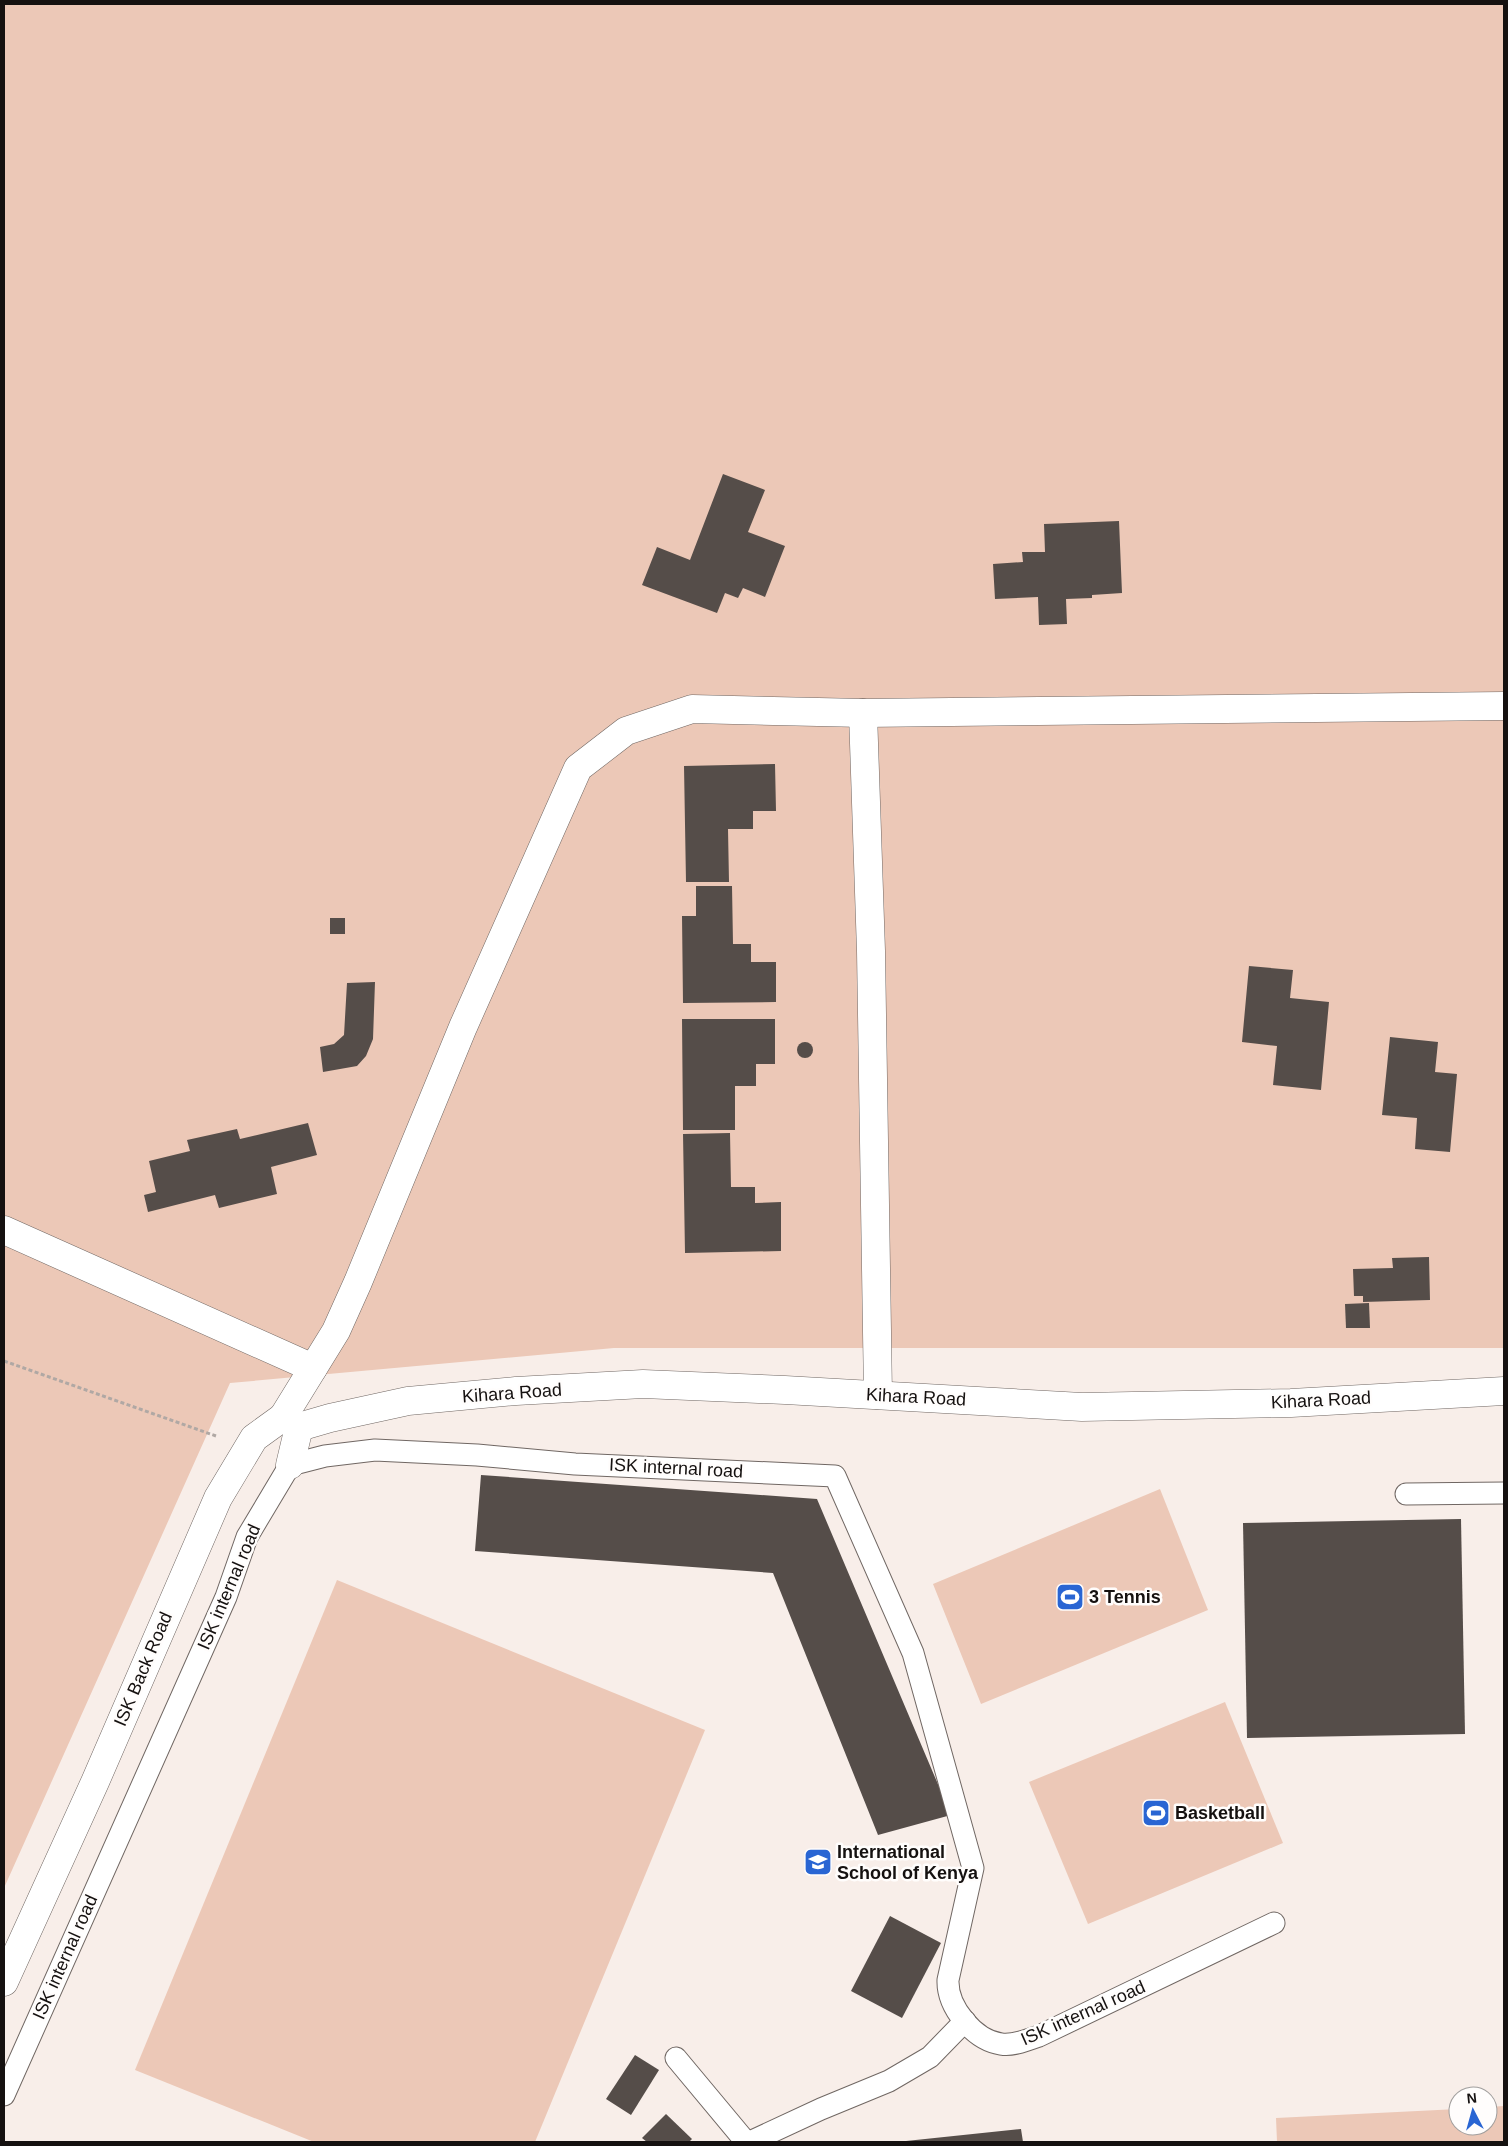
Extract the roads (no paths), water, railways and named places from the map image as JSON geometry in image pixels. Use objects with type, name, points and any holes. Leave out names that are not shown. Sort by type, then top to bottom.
[{"type":"street","points":[[290,1465],[291,1422],[313,1368],[336,1331],[358,1282],[463,1027],[578,768],[626,731],[692,709],[862,713],[1504,706]]},
{"type":"street","points":[[862,713],[871,951],[878,1395]]},
{"type":"street","points":[[4,1230],[313,1368]]},
{"type":"street","name":"Kihara Road","points":[[330,1418],[408,1402],[516,1391],[643,1384],[1082,1407],[1292,1402],[1504,1391]]},
{"type":"street","name":"ISK Back Road","points":[[4,1982],[95,1782],[218,1498],[254,1438],[291,1422],[330,1418]]},
{"type":"lane","name":"ISK internal road","points":[[4,2095],[226,1597],[247,1537],[290,1465],[325,1456],[375,1450],[477,1455],[575,1464],[835,1476],[913,1653],[973,1868],[947,1990],[965,2021],[975,2032],[989,2040],[1001,2044],[1014,2044],[1039,2036],[1274,1923]]},
{"type":"lane","points":[[1406,1494],[1504,1493]]},
{"type":"lane","points":[[750,2142],[821,2109],[889,2081],[930,2057],[965,2021]]},
{"type":"lane","points":[[676,2058],[746,2142]]},
{"type":"place","name":"3 Tennis","points":[[1070,1597]]},
{"type":"place","name":"Basketball","points":[[1156,1813]]},
{"type":"place","name":"International School of Kenya","points":[[818,1862]]}]
